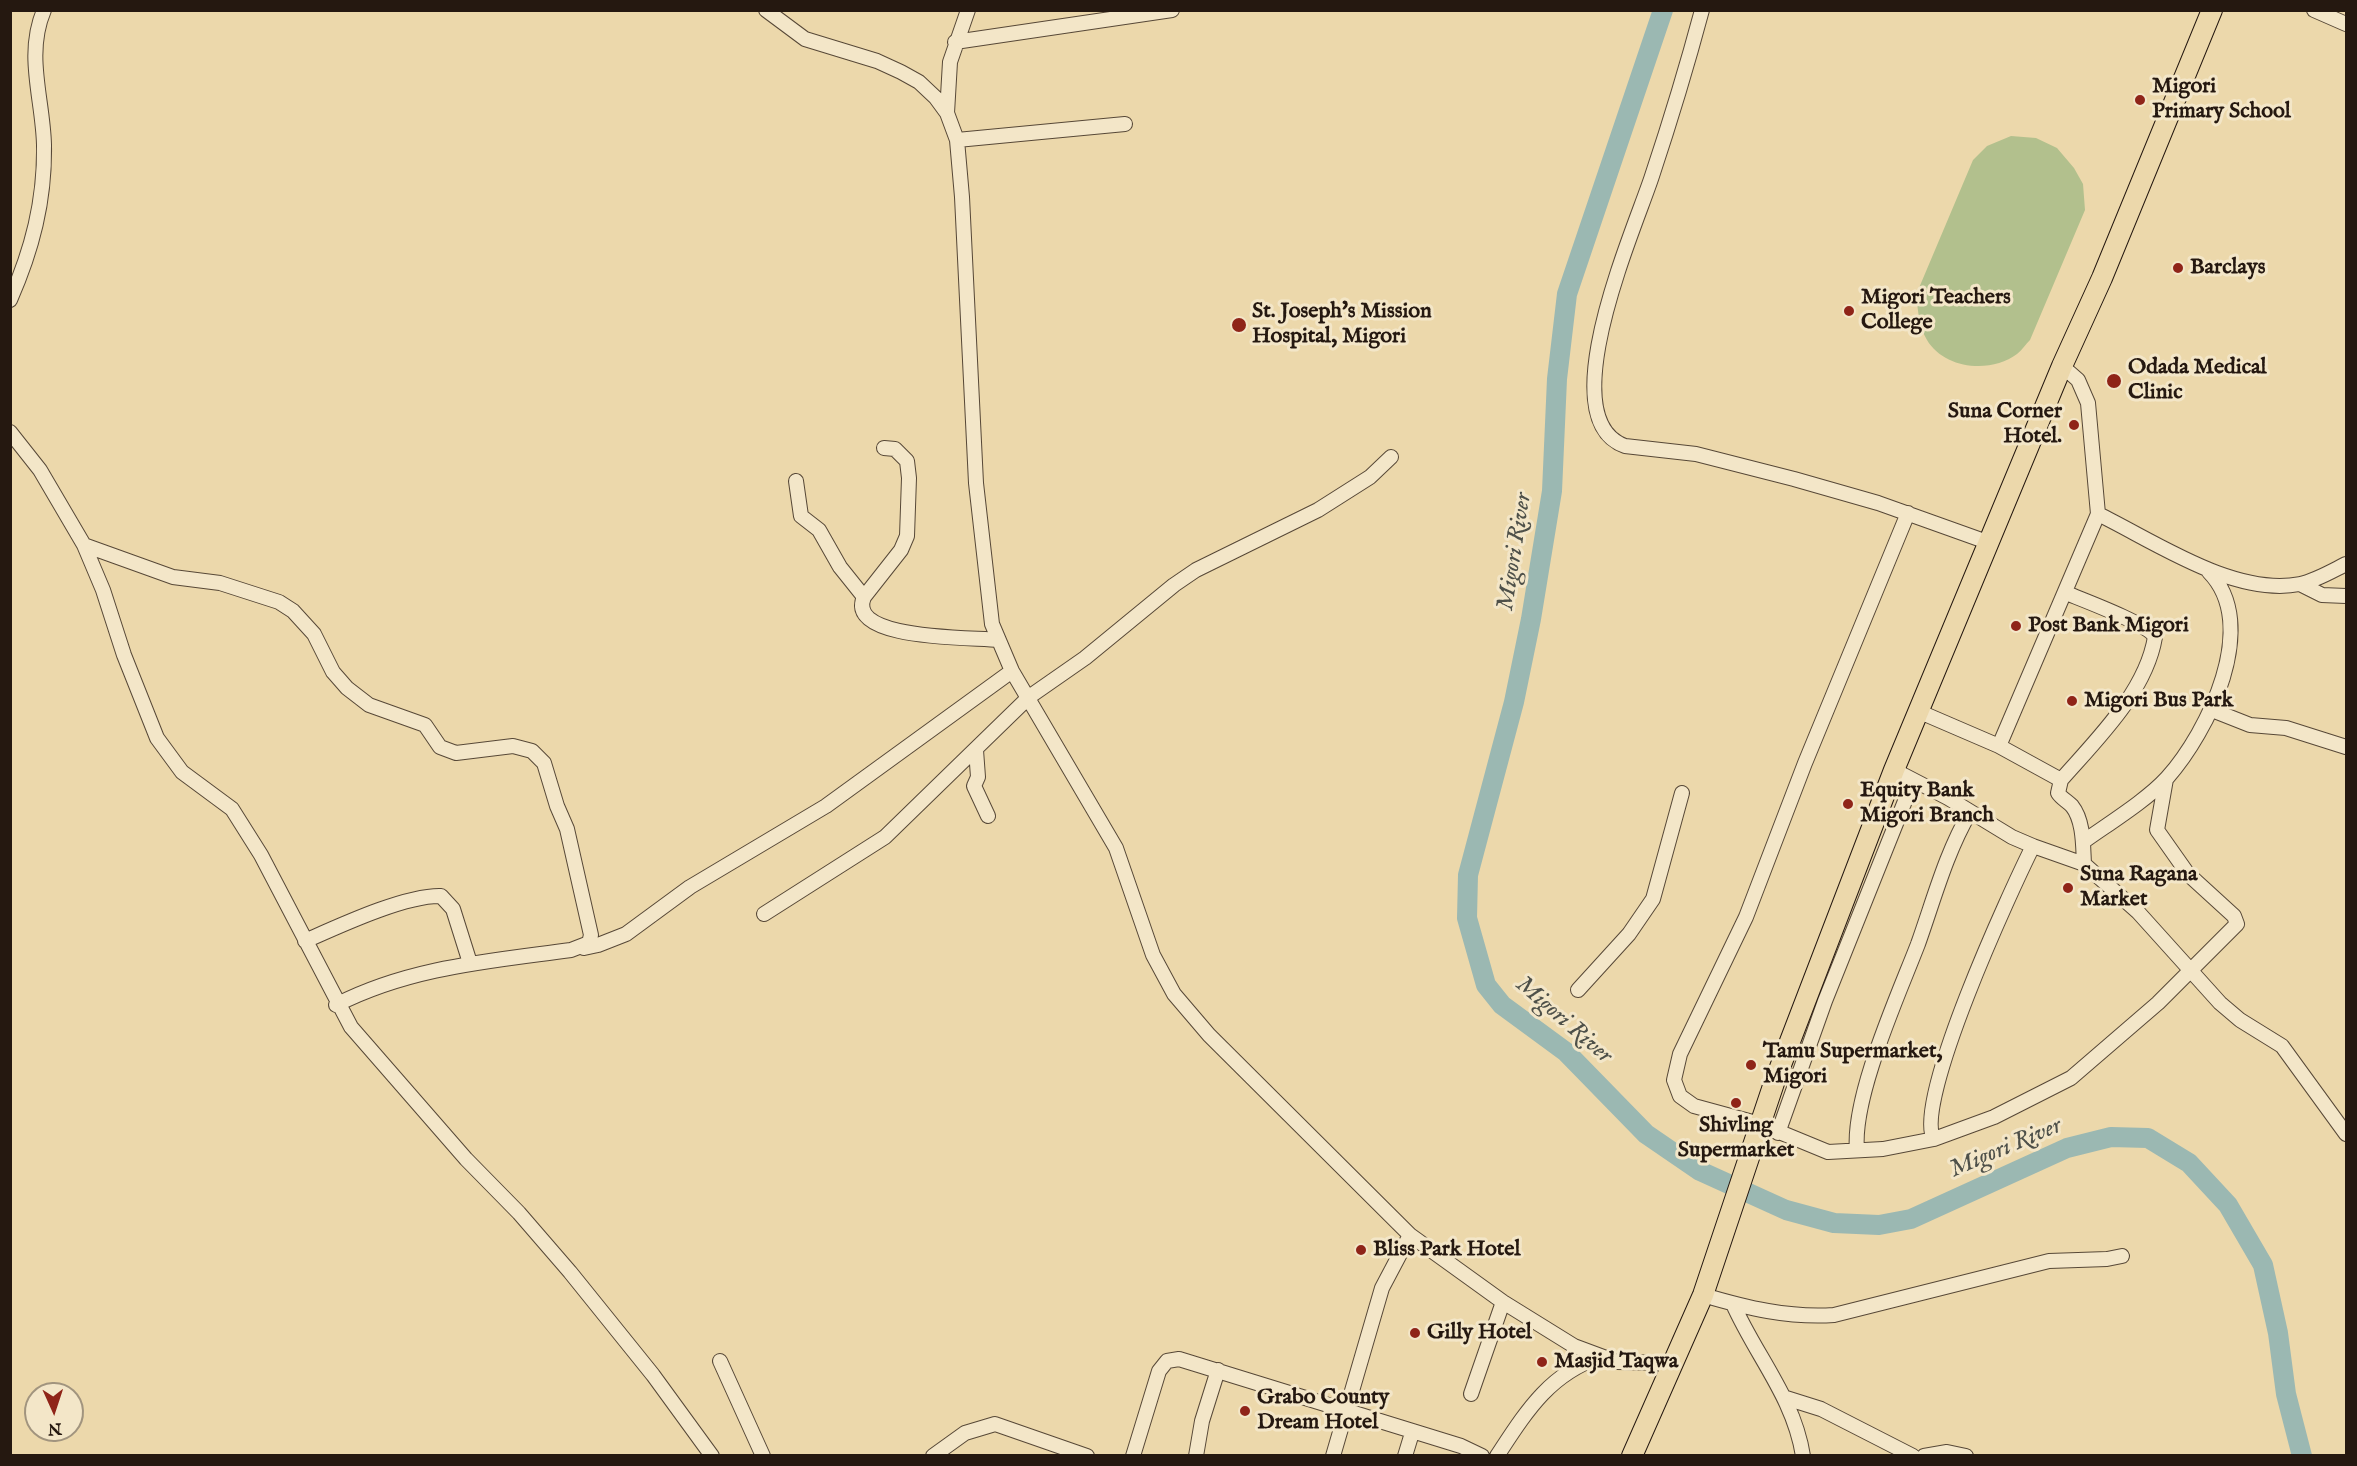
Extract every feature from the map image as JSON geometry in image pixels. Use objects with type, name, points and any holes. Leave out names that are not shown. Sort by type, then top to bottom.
[{"type":"highway","points":[[1632,1455],[1703,1295],[1760,1125],[1894,770],[2062,366],[2102,278],[2212,10]]},
{"type":"street","points":[[10,300],[40,217],[44,144],[34,53],[36,33],[44,10]]},
{"type":"street","points":[[947,113],[950,62],[955,42],[968,10]]},
{"type":"street","points":[[955,42],[1172,10]]},
{"type":"street","points":[[1702,10],[1651,180],[1616,271],[1594,381],[1601,426],[1614,442],[1625,446],[1712,458],[1908,513],[1990,543]]},
{"type":"street","points":[[2314,10],[2346,24]]},
{"type":"street","points":[[768,11],[805,39],[877,61],[919,82],[947,113],[957,140],[966,243],[976,483],[989,604],[998,640],[1012,671],[1116,848],[1154,955],[1174,994],[1209,1035],[1410,1235],[1503,1302],[1574,1346],[1617,1362],[1674,1363]]},
{"type":"street","points":[[957,140],[1125,124]]},
{"type":"street","points":[[1999,746],[2098,514],[2088,403],[2078,380],[2062,366]]},
{"type":"street","points":[[10,432],[40,470],[84,544],[157,738],[182,772],[232,809],[261,855],[336,1005],[368,1050],[570,1272],[653,1375],[712,1455]]},
{"type":"street","points":[[884,448],[895,449],[907,461],[909,527],[901,550],[864,597],[862,608],[870,620],[897,633],[998,640]]},
{"type":"street","points":[[764,914],[885,837],[1029,697],[1077,664],[1155,599],[1196,570],[1318,510],[1370,477],[1391,457]]},
{"type":"street","points":[[796,480],[801,516],[819,530],[840,567],[864,597]]},
{"type":"street","points":[[1908,513],[1805,763],[1746,917],[1675,1069],[1675,1088],[1687,1102],[1727,1117],[1760,1125],[1828,1152],[1905,1146],[1934,1139],[1994,1117],[2071,1078],[2117,1042],[2226,937],[2237,922],[2234,916],[2188,874],[2157,830],[2166,779]]},
{"type":"street","points":[[2098,514],[2207,570],[2255,582],[2300,584],[2322,595],[2346,596]]},
{"type":"street","points":[[84,544],[173,577],[220,583],[279,602],[293,611],[314,634],[338,680],[369,705],[425,725],[440,747],[456,753],[513,746],[532,751],[544,764],[567,829],[591,935],[589,944],[584,948]]},
{"type":"street","points":[[2300,584],[2346,564]]},
{"type":"street","points":[[2083,842],[2166,779],[2212,710],[2223,676],[2230,634],[2227,601],[2220,584],[2207,570]]},
{"type":"street","points":[[2066,593],[2133,621],[2151,631],[2155,637],[2150,657],[2126,702],[2061,780],[2058,792],[2075,812],[2083,842],[2084,864]]},
{"type":"street","points":[[336,1005],[392,981],[470,963],[584,948],[626,934],[690,887],[826,806],[1012,671]]},
{"type":"street","points":[[2212,710],[2250,725],[2295,730],[2346,747]]},
{"type":"street","points":[[1920,712],[1999,746],[2061,780]]},
{"type":"street","points":[[976,750],[978,777],[974,786],[988,816]]},
{"type":"street","points":[[1894,770],[2012,837],[2084,864],[2138,912],[2190,971],[2240,1020],[2282,1046],[2346,1134]]},
{"type":"street","points":[[949,776],[959,783],[974,786]]},
{"type":"street","points":[[1778,1133],[1825,1002],[1913,781]]},
{"type":"street","points":[[1578,990],[1629,934],[1653,899],[1682,793]]},
{"type":"street","points":[[1857,1150],[1860,1113],[1883,1037],[1945,865],[1970,812]]},
{"type":"street","points":[[1934,1139],[1931,1118],[1941,1066],[2008,896],[2033,846]]},
{"type":"street","points":[[305,941],[377,911],[424,897],[441,896],[453,909],[470,963]]},
{"type":"street","points":[[1333,1455],[1382,1288],[1410,1235]]},
{"type":"street","points":[[1703,1295],[1733,1304],[1787,1315],[1834,1316],[2049,1261],[2122,1256]]},
{"type":"street","points":[[1471,1394],[1503,1302]]},
{"type":"street","points":[[1733,1304],[1744,1328],[1786,1398],[1803,1455]]},
{"type":"street","points":[[1497,1455],[1554,1381],[1578,1365],[1600,1357]]},
{"type":"street","points":[[1133,1455],[1155,1383],[1167,1361],[1179,1359],[1482,1455]]},
{"type":"street","points":[[720,1361],[763,1455]]},
{"type":"street","points":[[1196,1455],[1202,1421],[1218,1370]]},
{"type":"street","points":[[1786,1398],[1821,1409],[1913,1455]]},
{"type":"street","points":[[933,1455],[965,1433],[995,1424],[1087,1455]]},
{"type":"street","points":[[1405,1455],[1412,1432]]},
{"type":"street","points":[[1924,1455],[1947,1452],[1966,1455]]},
{"type":"green space","points":[[2011,136],[2036,138],[2057,148],[2074,168],[2083,184],[2085,210],[2030,340],[2017,354],[2006,360],[1982,366],[1969,365],[1945,357],[1927,340],[1918,312],[1916,295],[1973,160],[1987,146]]},
{"type":"waterway","name":"Migori River","points":[[1663,10],[1567,294],[1557,379],[1552,491],[1531,619],[1514,702],[1468,875],[1467,918],[1486,985],[1502,1005],[1566,1052],[1646,1134],[1700,1171],[1786,1210],[1834,1223],[1879,1225],[1911,1219],[2067,1148],[2111,1137],[2148,1138],[2189,1163],[2228,1205],[2263,1265],[2278,1333],[2286,1394],[2302,1456]]},
{"type":"place","name":"Migori Primary School","points":[[2140,100]]},
{"type":"place","name":"Barclays","points":[[2178,268]]},
{"type":"place","name":"Migori Teachers College","points":[[1849,311]]},
{"type":"place","name":"St. Joseph's Mission Hospital, Migori","points":[[1239,325]]},
{"type":"place","name":"Odada Medical Clinic","points":[[2114,381]]},
{"type":"place","name":"Suna Corner Hotel.","points":[[2074,425]]},
{"type":"place","name":"Post Bank Migori","points":[[2016,626]]},
{"type":"place","name":"Migori Bus Park","points":[[2072,701]]},
{"type":"place","name":"Equity Bank Migori Branch","points":[[1848,804]]},
{"type":"place","name":"Suna Ragana Market","points":[[2068,888]]},
{"type":"place","name":"Tamu Supermarket, Migori","points":[[1751,1065]]},
{"type":"place","name":"Shivling Supermarket","points":[[1736,1103]]},
{"type":"place","name":"Bliss Park Hotel","points":[[1361,1250]]},
{"type":"place","name":"Gilly Hotel","points":[[1415,1333]]},
{"type":"place","name":"Masjid Taqwa","points":[[1542,1362]]},
{"type":"place","name":"Grabo County Dream Hotel","points":[[1245,1411]]}]
